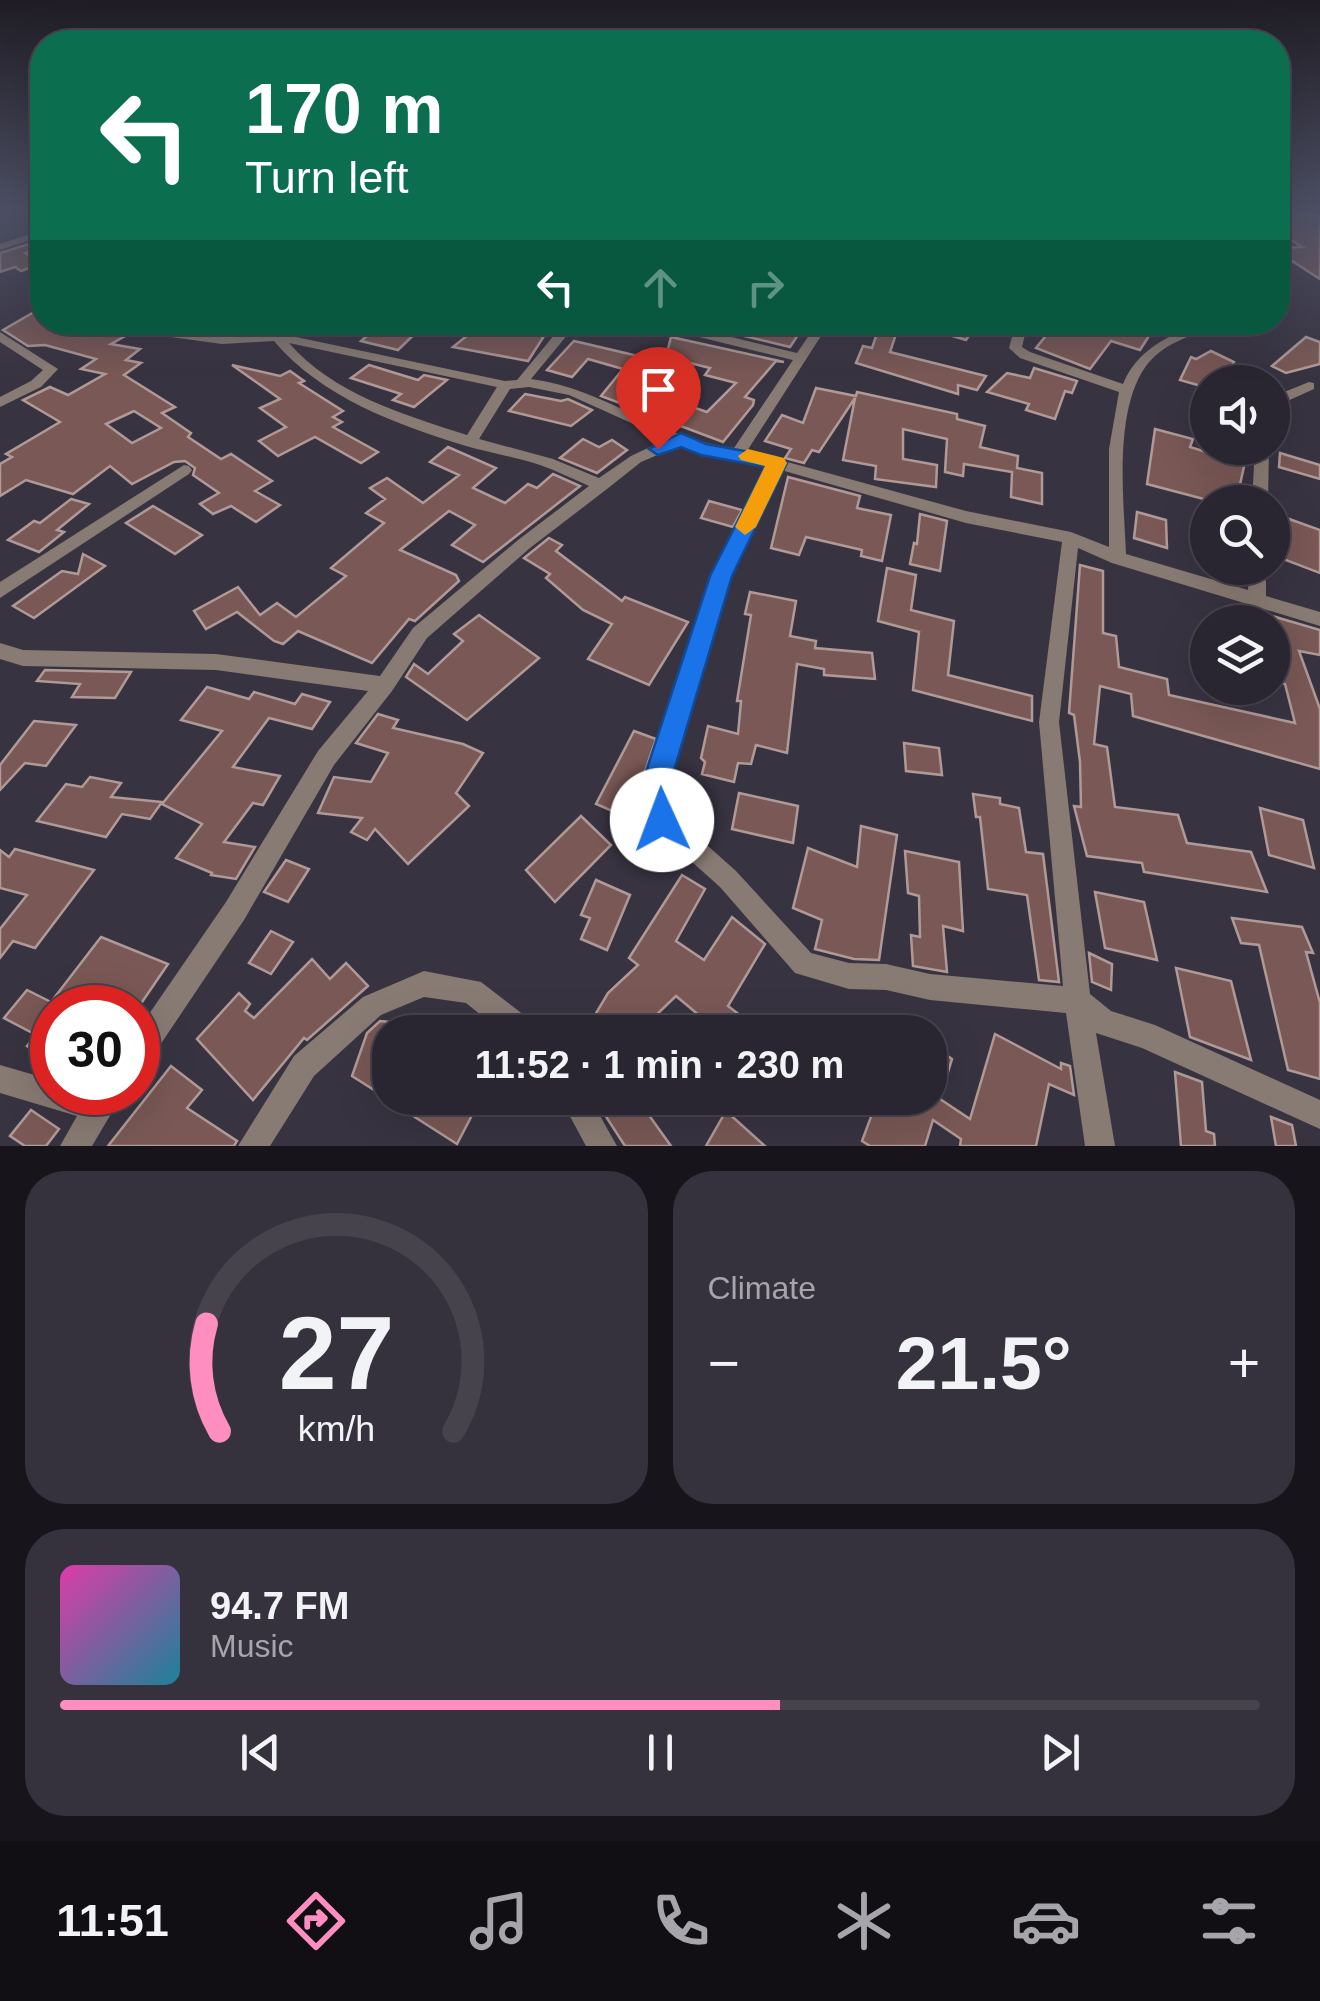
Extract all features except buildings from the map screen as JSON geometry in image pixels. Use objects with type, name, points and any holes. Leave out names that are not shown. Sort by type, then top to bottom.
[{"type":"street","points":[[185,335],[222,340],[277,337],[505,385],[523,382],[575,394],[701,449],[738,453],[966,517],[1071,538],[1118,558],[1320,619]]},
{"type":"street","points":[[222,340],[228,335]]},
{"type":"street","points":[[523,382],[561,335]]},
{"type":"street","points":[[711,335],[798,357]]},
{"type":"street","points":[[738,453],[814,335]]},
{"type":"street","points":[[1018,335],[1015,348],[1025,356],[1126,390]]},
{"type":"street","points":[[1118,558],[1117,448],[1126,390],[1148,354],[1184,335]]},
{"type":"street","points":[[0,336],[50,369],[36,384],[0,403]]},
{"type":"street","points":[[277,337],[289,356],[328,384],[470,442],[530,456],[600,486]]},
{"type":"street","points":[[470,442],[505,385]]},
{"type":"street","points":[[1290,394],[1309,386]]},
{"type":"street","points":[[160,1021],[235,911],[326,758],[385,685],[420,633],[524,544],[636,459],[681,439]]},
{"type":"street","points":[[777,463],[721,576],[655,787],[662,820],[740,891],[804,964],[849,976],[886,977],[930,988],[1078,1000],[1103,1022],[1145,1035],[1320,1115]]},
{"type":"street","points":[[0,591],[184,470]]},
{"type":"street","points":[[1071,538],[1048,722],[1078,1000],[1100,1146]]},
{"type":"street","points":[[1258,585],[1258,602]]},
{"type":"street","points":[[0,651],[23,658],[216,662],[385,685]]},
{"type":"street","points":[[253,1146],[304,1066],[372,1006],[424,984],[472,991],[502,1015]]},
{"type":"street","points":[[0,1079],[30,1085]]},
{"type":"street","points":[[75,1146],[95,1115]]},
{"type":"street","points":[[584,1115],[602,1146]]},
{"type":"slow traffic","points":[[745,527],[777,463],[748,456]]},
{"type":"route","points":[[658,449],[681,439],[701,449],[777,463],[721,576],[655,787],[662,820]]}]
